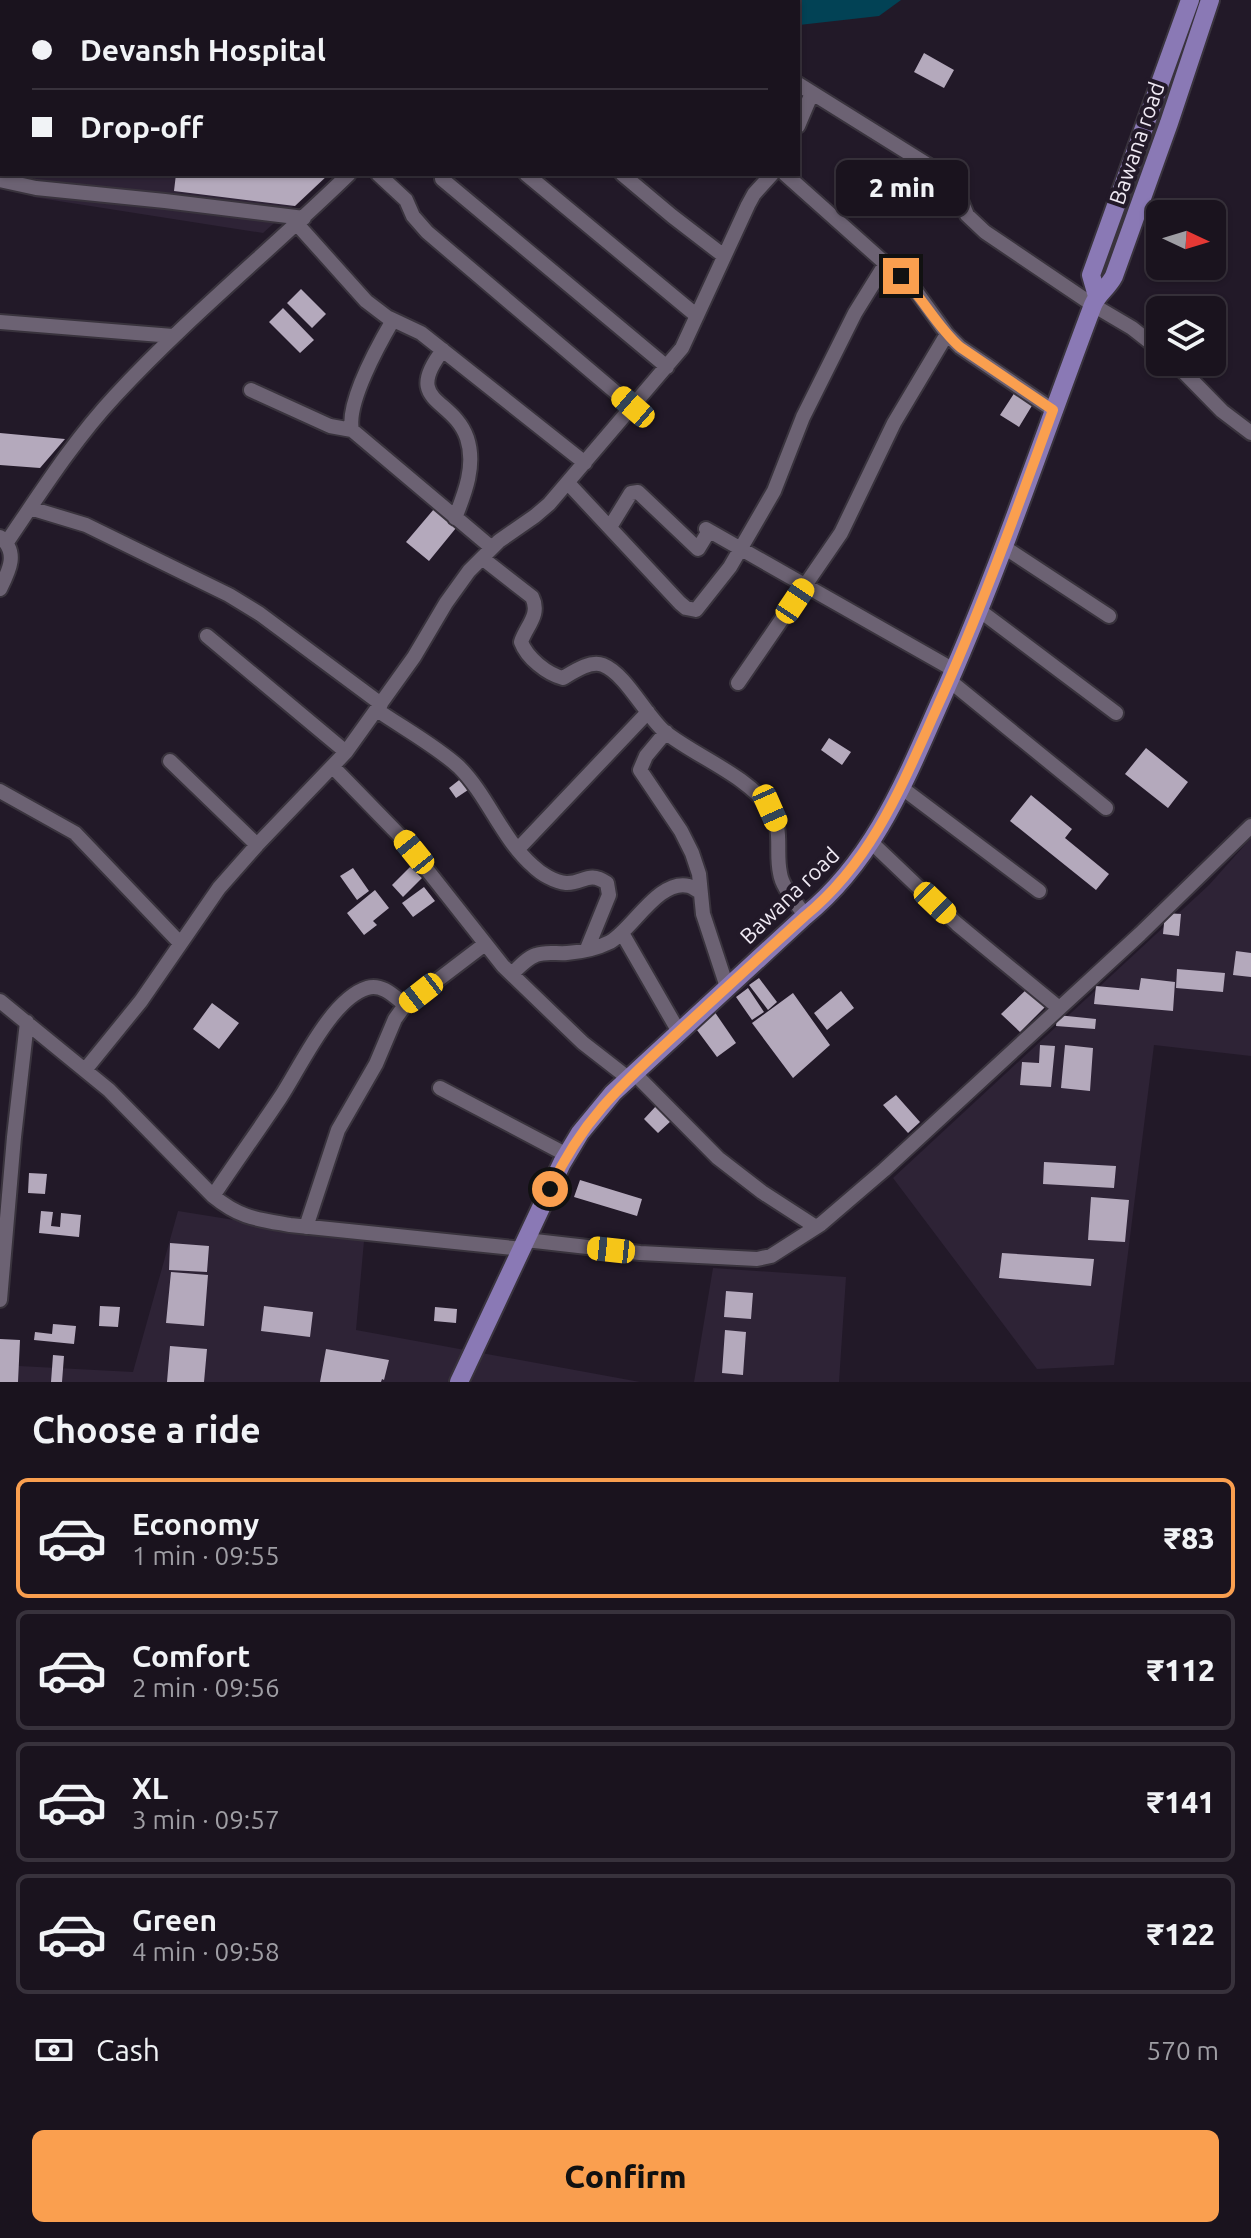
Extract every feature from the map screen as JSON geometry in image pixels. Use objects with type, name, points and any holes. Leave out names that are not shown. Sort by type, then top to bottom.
[{"type":"main road","name":"Bawana road","points":[[1095,300],[1091,275],[1190,0]]},
{"type":"main road","name":"Bawana road","points":[[459,1382],[495,1301],[580,1133],[631,1076],[828,897],[859,861],[902,788],[1004,547],[1095,300],[1114,276],[1210,0]]},
{"type":"street","points":[[800,85],[947,177],[954,184],[967,215],[985,232],[1095,300],[1146,339]]},
{"type":"street","points":[[800,121],[812,93]]},
{"type":"street","points":[[0,589],[11,561],[10,547],[3,540],[113,397],[173,336],[347,176]]},
{"type":"street","points":[[380,176],[406,200],[413,216],[427,232],[633,407]]},
{"type":"street","points":[[528,176],[697,316]]},
{"type":"street","points":[[624,176],[724,256]]},
{"type":"street","points":[[85,1070],[141,1001],[219,888],[346,752],[414,657],[446,603],[487,553],[535,516],[568,483],[682,348],[754,194],[770,176]]},
{"type":"street","points":[[787,176],[915,290],[960,347],[1053,410]]},
{"type":"street","points":[[442,179],[667,367]]},
{"type":"street","points":[[0,180],[36,188],[165,201],[301,221],[366,301],[393,320],[421,333],[585,463]]},
{"type":"street","points":[[568,483],[680,603],[692,610],[700,607],[741,549],[774,491],[803,417],[855,313],[886,263]]},
{"type":"street","points":[[352,430],[353,409],[366,371],[393,320]]},
{"type":"street","points":[[0,322],[173,336]]},
{"type":"street","points":[[738,683],[846,524],[894,423],[947,334]]},
{"type":"street","points":[[443,350],[429,372],[427,387],[432,397],[460,424],[469,447],[467,490],[455,518]]},
{"type":"street","points":[[1188,376],[1222,411],[1251,433]]},
{"type":"street","points":[[251,390],[330,426],[352,430],[455,518],[536,604],[521,642],[527,654],[563,678],[596,663],[604,665],[637,697],[666,732],[724,769],[759,796],[770,808],[779,832],[780,875],[805,916]]},
{"type":"street","points":[[610,527],[631,493],[638,492],[698,549],[707,530],[806,584],[952,676],[1106,808]]},
{"type":"street","points":[[30,508],[86,525],[229,595],[260,614],[459,767],[531,865],[560,882],[593,877],[607,883],[609,895],[587,949]]},
{"type":"street","points":[[1004,547],[1109,616]]},
{"type":"street","points":[[979,610],[1116,713]]},
{"type":"street","points":[[207,636],[346,752]]},
{"type":"street","points":[[518,849],[648,712]]},
{"type":"street","points":[[666,732],[646,756],[640,770],[692,853],[699,874],[707,927],[727,987]]},
{"type":"street","points":[[170,761],[257,845]]},
{"type":"street","points":[[333,767],[402,838],[512,974],[583,1043],[631,1076],[718,1158],[762,1192],[816,1227]]},
{"type":"street","points":[[902,788],[1039,891]]},
{"type":"street","points":[[0,791],[75,833],[180,943]]},
{"type":"street","points":[[0,1001],[133,1113],[213,1196],[232,1211],[257,1219],[306,1227],[524,1245],[757,1259],[771,1256],[816,1227],[884,1170],[1251,826]]},
{"type":"street","points":[[871,842],[957,924],[1059,1008]]},
{"type":"street","points":[[512,974],[539,953],[565,953],[608,943],[622,933],[646,905],[678,885],[688,885],[700,892]]},
{"type":"street","points":[[622,933],[679,1032]]},
{"type":"street","points":[[306,1227],[338,1130],[365,1083],[395,1019],[405,1005],[485,944]]},
{"type":"street","points":[[213,1196],[282,1095],[321,1030],[347,1001],[358,992],[374,987],[386,990],[405,1005]]},
{"type":"street","points":[[0,1300],[7,1136],[27,1022]]},
{"type":"street","points":[[440,1088],[567,1155]]},
{"type":"shaded area","points":[[34,176],[327,176],[263,233],[33,197]]},
{"type":"shaded area","points":[[1251,838],[1251,1056],[1154,1045],[1114,1365],[1037,1369],[893,1178],[1209,885]]},
{"type":"shaded area","points":[[178,1211],[364,1241],[356,1330],[640,1382],[0,1382],[0,1365],[133,1372]]},
{"type":"shaded area","points":[[713,1268],[846,1277],[839,1382],[694,1382]]},
{"type":"water","points":[[800,0],[901,0],[879,16],[800,25]]},
{"type":"building","points":[[924,53],[954,70],[944,88],[914,72]]},
{"type":"building","points":[[176,176],[327,176],[295,206],[174,191]]},
{"type":"building","points":[[301,289],[326,314],[312,328],[287,303]]},
{"type":"building","points":[[283,308],[314,340],[300,353],[269,322]]},
{"type":"building","points":[[1015,392],[1033,404],[1019,427],[1000,415]]},
{"type":"building","points":[[0,433],[65,439],[40,468],[0,465]]},
{"type":"building","points":[[434,509],[456,528],[429,561],[406,542]]},
{"type":"building","points":[[829,738],[851,752],[842,765],[821,750]]},
{"type":"building","points":[[1146,748],[1188,782],[1168,808],[1125,774]]},
{"type":"building","points":[[463,777],[471,788],[456,798],[449,788]]},
{"type":"building","points":[[1031,795],[1072,829],[1065,838],[1109,874],[1096,890],[1010,821]]},
{"type":"building","points":[[410,867],[422,878],[403,897],[392,885]]},
{"type":"building","points":[[353,868],[369,891],[357,900],[340,876]]},
{"type":"building","points":[[424,887],[435,901],[413,917],[402,903]]},
{"type":"building","points":[[375,890],[389,908],[373,921],[377,925],[364,935],[347,913]]},
{"type":"building","points":[[1165,913],[1181,914],[1179,936],[1163,934]]},
{"type":"building","points":[[1236,951],[1251,953],[1251,977],[1233,975]]},
{"type":"building","points":[[1177,969],[1225,973],[1223,992],[1176,988]]},
{"type":"building","points":[[759,978],[777,1002],[768,1010],[749,985]]},
{"type":"building","points":[[1141,978],[1175,982],[1173,1011],[1094,1004],[1096,986],[1139,990]]},
{"type":"building","points":[[748,988],[764,1012],[752,1020],[736,997]]},
{"type":"building","points":[[1028,988],[1046,1006],[1020,1032],[1001,1014]]},
{"type":"building","points":[[841,991],[854,1008],[827,1030],[814,1013]]},
{"type":"building","points":[[793,993],[830,1045],[793,1078],[752,1023]]},
{"type":"building","points":[[212,1003],[239,1023],[219,1049],[193,1029]]},
{"type":"building","points":[[714,1011],[736,1043],[717,1057],[694,1026]]},
{"type":"building","points":[[1057,1015],[1096,1019],[1095,1029],[1056,1026]]},
{"type":"building","points":[[1040,1045],[1055,1046],[1051,1087],[1020,1085],[1022,1062],[1039,1063]]},
{"type":"building","points":[[1065,1045],[1093,1048],[1090,1091],[1061,1088]]},
{"type":"building","points":[[896,1095],[920,1122],[908,1133],[883,1105]]},
{"type":"building","points":[[657,1105],[672,1120],[658,1133],[644,1119]]},
{"type":"building","points":[[1044,1162],[1116,1166],[1114,1188],[1043,1184]]},
{"type":"building","points":[[29,1173],[47,1174],[45,1194],[28,1193]]},
{"type":"building","points":[[580,1180],[642,1199],[637,1216],[574,1197]]},
{"type":"building","points":[[1091,1197],[1129,1200],[1125,1242],[1088,1240]]},
{"type":"building","points":[[41,1211],[53,1212],[51,1226],[60,1227],[61,1213],[81,1215],[79,1237],[39,1233]]},
{"type":"building","points":[[170,1243],[209,1246],[207,1272],[169,1270]]},
{"type":"building","points":[[1002,1253],[1094,1259],[1091,1286],[999,1278]]},
{"type":"building","points":[[171,1272],[208,1275],[204,1326],[166,1323]]},
{"type":"building","points":[[726,1291],[753,1293],[751,1319],[724,1317]]},
{"type":"building","points":[[100,1306],[120,1307],[118,1327],[99,1326]]},
{"type":"building","points":[[264,1306],[313,1312],[310,1337],[261,1331]]},
{"type":"building","points":[[435,1307],[457,1309],[456,1323],[434,1321]]},
{"type":"building","points":[[53,1324],[76,1326],[74,1344],[34,1340],[35,1332],[52,1334]]},
{"type":"building","points":[[725,1330],[746,1332],[743,1375],[722,1373]]},
{"type":"building","points":[[0,1339],[20,1340],[18,1382],[0,1382]]},
{"type":"building","points":[[170,1346],[207,1349],[204,1382],[167,1382]]},
{"type":"building","points":[[326,1349],[389,1360],[384,1380],[320,1382]]},
{"type":"building","points":[[53,1355],[64,1356],[62,1382],[51,1382]]},
{"type":"route","points":[[550,1189],[580,1133],[613,1093],[828,897],[859,861],[902,788],[968,639],[1004,547],[1053,410],[960,347],[901,276]]}]
